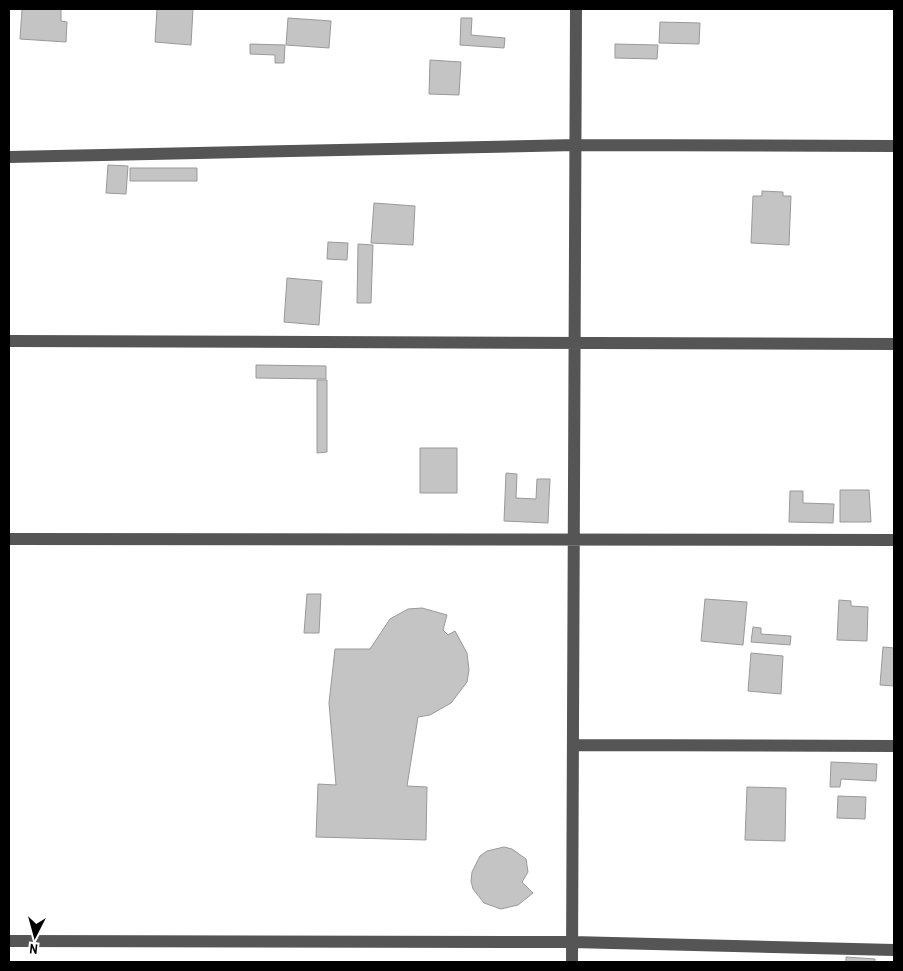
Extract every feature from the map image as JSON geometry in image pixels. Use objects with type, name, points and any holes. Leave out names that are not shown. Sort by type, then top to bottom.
[{"type":"street","points":[[572,962],[576,9]]},
{"type":"street","points":[[9,157],[576,145],[894,146]]},
{"type":"street","points":[[9,341],[894,344]]},
{"type":"street","points":[[9,539],[894,540]]},
{"type":"street","points":[[573,744],[894,746]]},
{"type":"street","points":[[9,941],[572,942],[894,950]]},
{"type":"building","points":[[22,9],[61,9],[61,21],[67,22],[66,42],[20,39]]},
{"type":"building","points":[[157,9],[193,9],[191,45],[155,42]]},
{"type":"building","points":[[288,18],[331,21],[329,48],[286,45]]},
{"type":"building","points":[[461,18],[472,18],[471,35],[505,38],[504,48],[460,45]]},
{"type":"building","points":[[660,22],[700,23],[699,44],[659,43]]},
{"type":"building","points":[[250,44],[285,45],[284,63],[275,63],[275,55],[250,54]]},
{"type":"building","points":[[615,44],[658,45],[657,59],[615,58]]},
{"type":"building","points":[[430,60],[461,62],[459,95],[429,94]]},
{"type":"building","points":[[108,165],[128,166],[126,194],[106,193]]},
{"type":"building","points":[[130,168],[197,168],[197,181],[130,181]]},
{"type":"building","points":[[762,191],[783,192],[783,196],[791,196],[789,245],[751,243],[753,196],[762,196]]},
{"type":"building","points":[[374,203],[415,206],[413,245],[371,243]]},
{"type":"building","points":[[328,242],[348,243],[347,260],[327,259]]},
{"type":"building","points":[[358,244],[373,245],[371,303],[357,303]]},
{"type":"building","points":[[287,278],[322,281],[319,325],[284,322]]},
{"type":"building","points":[[256,365],[326,366],[326,379],[256,378]]},
{"type":"building","points":[[317,380],[327,380],[327,452],[317,453]]},
{"type":"building","points":[[420,448],[457,448],[457,493],[420,493]]},
{"type":"building","points":[[506,473],[517,474],[516,498],[536,499],[537,479],[550,479],[548,523],[504,521]]},
{"type":"building","points":[[840,490],[869,490],[871,522],[840,522]]},
{"type":"building","points":[[790,491],[803,491],[803,503],[834,504],[833,523],[789,522]]},
{"type":"building","points":[[307,594],[321,594],[319,633],[304,633]]},
{"type":"building","points":[[705,599],[747,602],[743,645],[701,641]]},
{"type":"building","points":[[839,600],[851,601],[851,606],[868,607],[867,641],[837,640]]},
{"type":"building","points":[[422,608],[447,615],[443,630],[448,635],[455,631],[467,653],[469,670],[467,682],[451,703],[430,715],[418,717],[407,786],[427,787],[426,840],[316,837],[318,784],[336,785],[329,703],[335,649],[370,649],[390,619],[408,609]]},
{"type":"building","points":[[753,627],[761,628],[761,634],[791,636],[790,645],[751,642]]},
{"type":"building","points":[[883,647],[894,648],[894,686],[880,685]]},
{"type":"building","points":[[751,653],[783,656],[781,694],[748,691]]},
{"type":"building","points":[[831,762],[877,764],[876,781],[841,779],[840,787],[830,787]]},
{"type":"building","points":[[747,787],[786,788],[785,841],[745,840]]},
{"type":"building","points":[[838,796],[866,797],[865,819],[837,818]]},
{"type":"building","points":[[504,847],[512,849],[526,859],[528,872],[522,882],[533,893],[518,905],[501,909],[484,903],[473,889],[471,881],[472,872],[480,856],[487,851]]},
{"type":"building","points":[[846,957],[875,959],[875,962],[846,962]]}]
